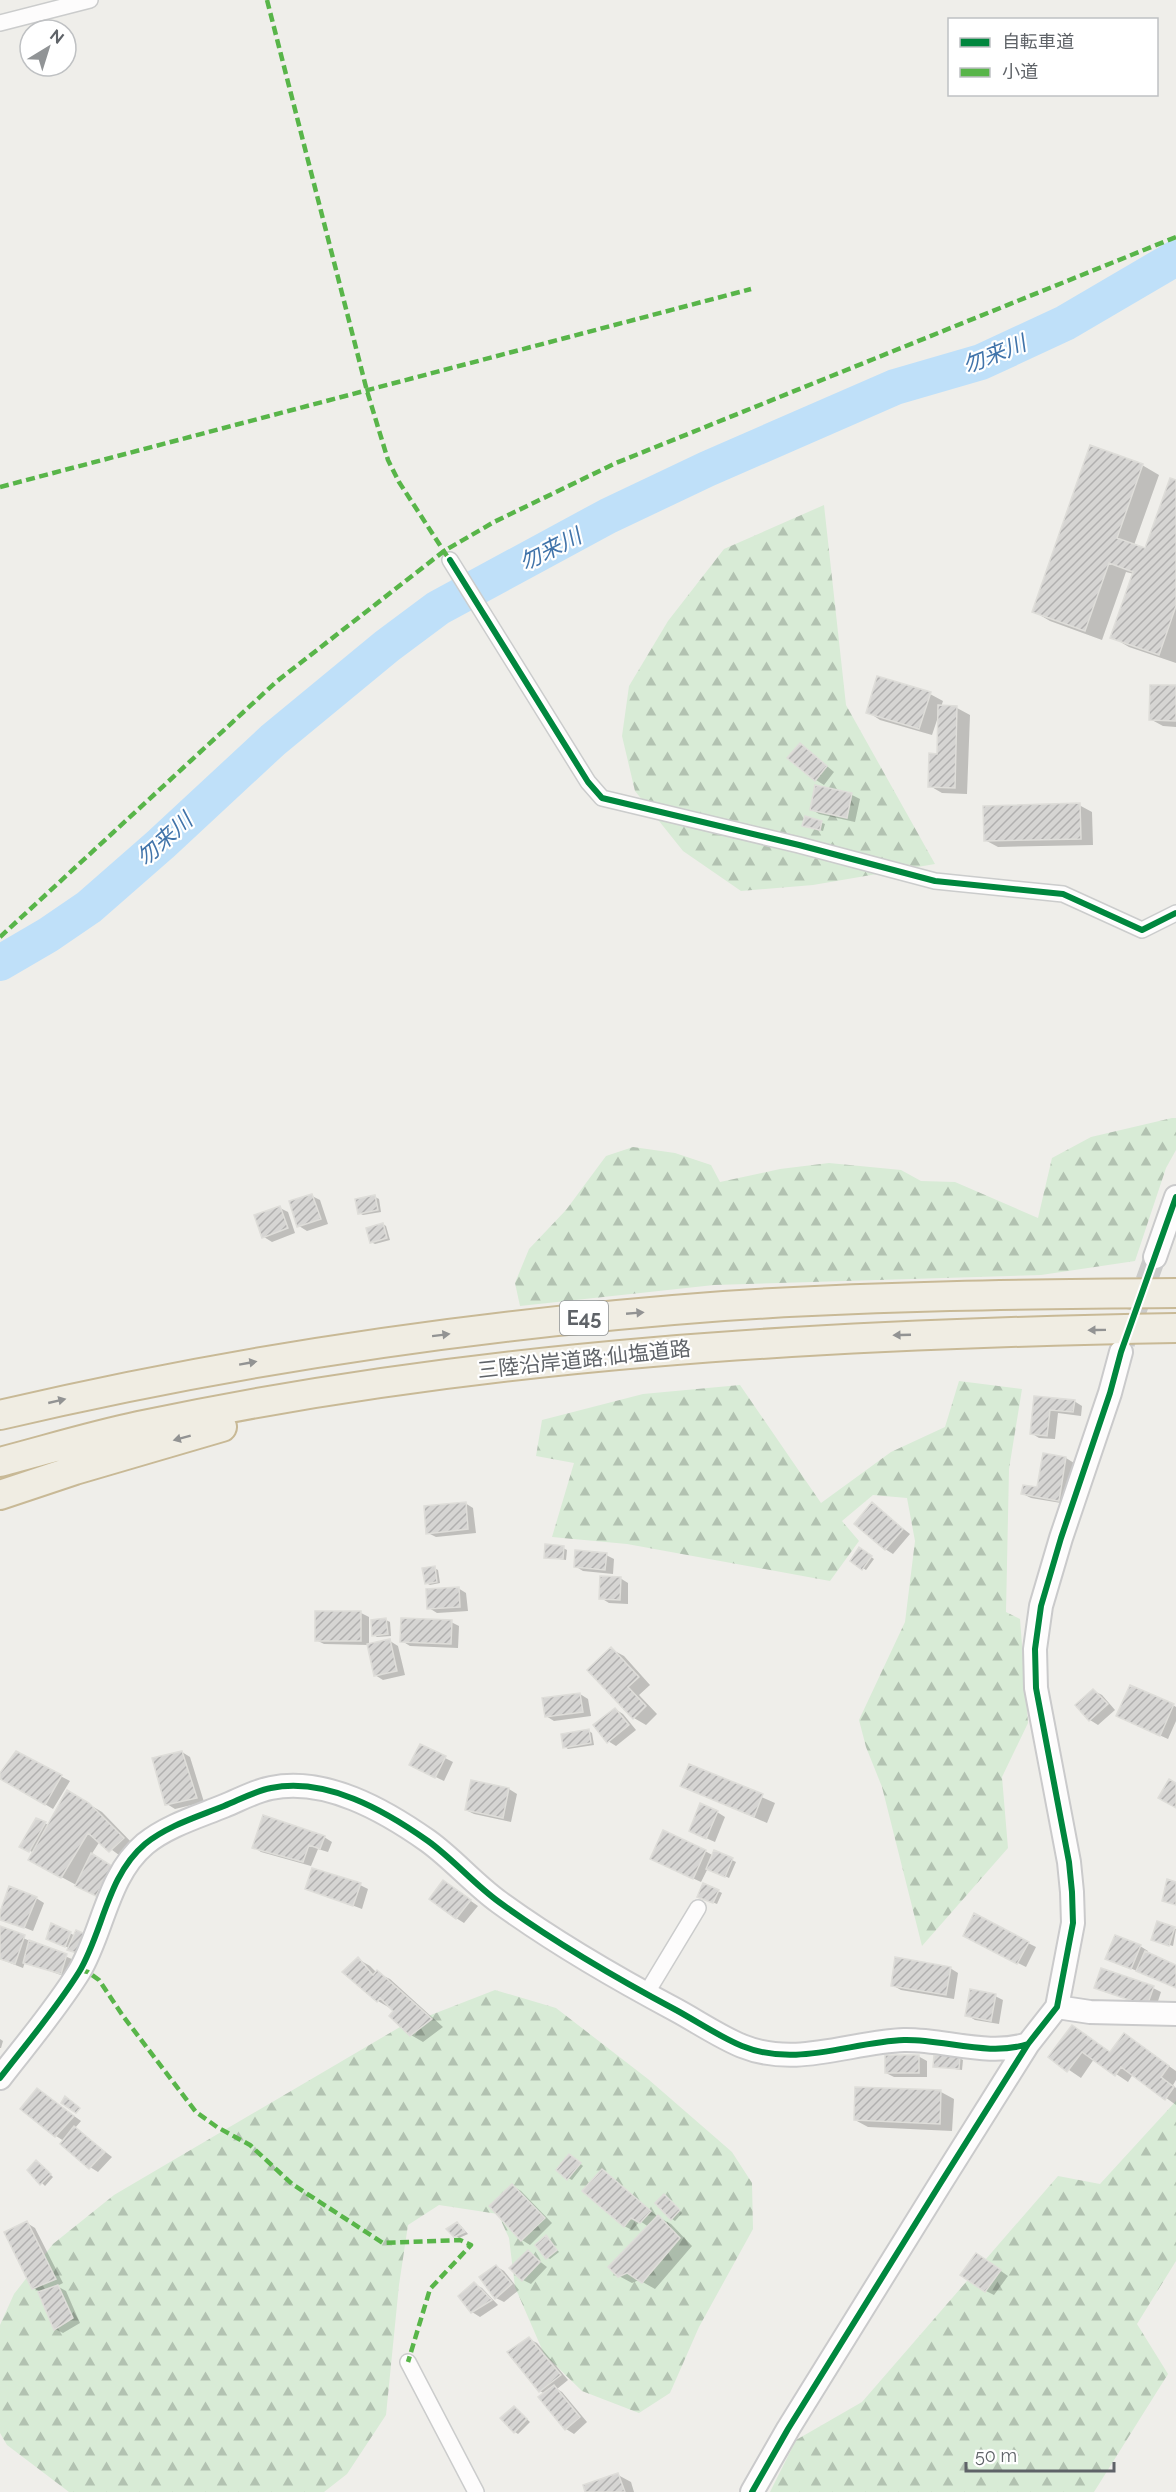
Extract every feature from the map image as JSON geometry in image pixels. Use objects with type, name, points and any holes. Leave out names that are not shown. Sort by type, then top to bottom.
[{"type":"highway","name":"三陸沿岸道路;仙塩道路","points":[[0,1415],[146,1382],[248,1363],[515,1325],[726,1306],[1042,1294],[1176,1293]]},
{"type":"highway","name":"三陸沿岸道路;仙塩道路","points":[[0,1462],[136,1427],[249,1404],[525,1364],[728,1344],[890,1335],[1176,1328]]},
{"type":"highway","points":[[0,1495],[148,1447],[381,1384]]},
{"type":"street","points":[[0,23],[90,0]]},
{"type":"street","points":[[450,560],[588,782],[602,798],[799,845],[935,881],[1063,894],[1142,930],[1176,913]]},
{"type":"street","points":[[1155,1257],[1176,1197]]},
{"type":"street","points":[[752,2492],[788,2429],[1028,2044],[1057,2007],[1073,1923],[1072,1892],[1069,1862],[1035,1688],[1035,1648],[1041,1606],[1061,1538],[1110,1393],[1121,1352]]},
{"type":"street","points":[[0,2078],[80,1970],[116,1885],[142,1847],[159,1833],[267,1788],[287,1786],[323,1790],[353,1799],[381,1812],[429,1841],[498,1901],[646,1994],[744,2047],[782,2054],[811,2055],[878,2042],[906,2040],[1010,2049],[1028,2044]]},
{"type":"street","points":[[646,1994],[698,1908]]},
{"type":"street","points":[[1057,2007],[1090,2012],[1176,2013]]},
{"type":"street","points":[[408,2362],[476,2492]]},
{"type":"green space","points":[[824,505],[846,705],[935,864],[813,885],[741,891],[683,851],[635,791],[622,736],[629,686],[668,621],[724,549]]},
{"type":"green space","points":[[1176,1118],[1176,1150],[1166,1168],[1135,1261],[1041,1275],[714,1285],[520,1306],[515,1283],[529,1249],[566,1210],[606,1156],[633,1147],[675,1153],[711,1165],[720,1182],[780,1169],[829,1163],[901,1170],[921,1181],[955,1182],[1038,1218],[1052,1158],[1091,1137]]},
{"type":"green space","points":[[959,1381],[1022,1389],[1009,1469],[1006,1612],[1020,1619],[1028,1723],[1002,1777],[1008,1848],[922,1946],[882,1787],[866,1747],[859,1720],[905,1622],[915,1541],[907,1498],[873,1495],[842,1521],[859,1541],[830,1581],[627,1544],[552,1537],[574,1463],[536,1456],[542,1420],[643,1394],[740,1385],[821,1503],[891,1452],[945,1427]]},
{"type":"green space","points":[[495,1990],[556,2008],[648,2079],[732,2152],[752,2183],[753,2229],[699,2327],[670,2393],[639,2413],[582,2391],[544,2354],[515,2287],[509,2238],[498,2214],[439,2205],[408,2225],[399,2285],[386,2415],[347,2474],[324,2492],[69,2492],[7,2445],[0,2433],[0,2325],[14,2294],[53,2244],[114,2195],[400,2027]]},
{"type":"green space","points":[[1176,2101],[1176,2261],[1137,2324],[1168,2374],[1094,2492],[770,2492],[796,2440],[862,2402],[1058,2176],[1100,2184]]},
{"type":"building","points":[[1090,445],[1143,464],[1117,538],[1145,548],[1170,478],[1176,480],[1176,606],[1159,655],[1110,638],[1133,572],[1109,563],[1085,631],[1032,612]]},
{"type":"building","points":[[877,676],[931,692],[919,729],[866,713]]},
{"type":"building","points":[[1150,685],[1176,685],[1176,721],[1149,720]]},
{"type":"building","points":[[938,705],[957,706],[955,788],[928,787],[929,753],[937,754]]},
{"type":"building","points":[[800,743],[827,766],[815,781],[787,758]]},
{"type":"building","points":[[815,785],[852,793],[847,818],[810,810]]},
{"type":"building","points":[[1080,803],[1081,839],[984,841],[983,806]]},
{"type":"building","points":[[805,816],[822,821],[820,830],[802,826]]},
{"type":"building","points":[[312,1194],[321,1219],[297,1227],[289,1201]]},
{"type":"building","points":[[375,1195],[378,1210],[358,1214],[355,1199]]},
{"type":"building","points":[[280,1206],[288,1228],[262,1238],[254,1215]]},
{"type":"building","points":[[383,1223],[387,1238],[370,1243],[366,1228]]},
{"type":"building","points":[[1034,1396],[1075,1400],[1073,1412],[1050,1410],[1047,1436],[1030,1434]]},
{"type":"building","points":[[1043,1453],[1066,1457],[1059,1501],[1021,1494],[1023,1485],[1037,1487]]},
{"type":"building","points":[[466,1502],[468,1529],[426,1534],[424,1506]]},
{"type":"building","points":[[872,1502],[903,1529],[885,1550],[854,1524]]},
{"type":"building","points":[[545,1544],[564,1546],[563,1559],[544,1558]]},
{"type":"building","points":[[859,1547],[872,1556],[862,1570],[850,1561]]},
{"type":"building","points":[[575,1550],[607,1553],[605,1570],[574,1567]]},
{"type":"building","points":[[435,1566],[437,1582],[425,1584],[422,1568]]},
{"type":"building","points":[[600,1576],[621,1577],[620,1600],[599,1599]]},
{"type":"building","points":[[459,1587],[460,1607],[427,1609],[426,1589]]},
{"type":"building","points":[[315,1611],[361,1611],[361,1641],[315,1641]]},
{"type":"building","points":[[386,1618],[388,1634],[372,1636],[371,1620]]},
{"type":"building","points":[[401,1618],[452,1620],[451,1644],[400,1642]]},
{"type":"building","points":[[390,1639],[397,1671],[374,1676],[367,1644]]},
{"type":"building","points":[[611,1647],[639,1677],[628,1687],[646,1706],[633,1719],[587,1670]]},
{"type":"building","points":[[1130,1685],[1174,1704],[1160,1736],[1116,1716]]},
{"type":"building","points":[[1093,1689],[1108,1704],[1089,1721],[1075,1705]]},
{"type":"building","points":[[580,1693],[583,1712],[545,1717],[542,1698]]},
{"type":"building","points":[[615,1708],[629,1725],[607,1743],[593,1725]]},
{"type":"building","points":[[589,1729],[591,1743],[563,1748],[561,1734]]},
{"type":"building","points":[[420,1744],[446,1756],[435,1778],[409,1765]]},
{"type":"building","points":[[16,1751],[62,1775],[45,1805],[0,1779],[0,1773]]},
{"type":"building","points":[[182,1751],[197,1798],[165,1805],[152,1758]]},
{"type":"building","points":[[689,1764],[763,1794],[754,1817],[680,1786]]},
{"type":"building","points":[[1169,1779],[1176,1783],[1176,1808],[1158,1798]]},
{"type":"building","points":[[471,1780],[509,1788],[503,1818],[465,1810]]},
{"type":"building","points":[[67,1790],[89,1803],[124,1838],[109,1852],[88,1833],[61,1878],[28,1860]]},
{"type":"building","points":[[700,1803],[718,1811],[706,1839],[689,1831]]},
{"type":"building","points":[[263,1815],[325,1836],[320,1849],[309,1845],[303,1862],[252,1848]]},
{"type":"building","points":[[36,1818],[46,1822],[29,1852],[19,1847]]},
{"type":"building","points":[[663,1830],[706,1850],[693,1879],[650,1859]]},
{"type":"building","points":[[714,1850],[733,1858],[725,1877],[706,1869]]},
{"type":"building","points":[[91,1853],[112,1866],[96,1896],[75,1886]]},
{"type":"building","points":[[312,1868],[361,1883],[353,1906],[305,1889]]},
{"type":"building","points":[[1167,1879],[1176,1882],[1176,1905],[1162,1901]]},
{"type":"building","points":[[443,1880],[471,1900],[456,1919],[429,1899]]},
{"type":"building","points":[[703,1883],[719,1890],[713,1903],[697,1897]]},
{"type":"building","points":[[9,1886],[37,1897],[24,1928],[0,1920],[0,1912]]},
{"type":"building","points":[[974,1913],[1029,1942],[1017,1964],[963,1936]]},
{"type":"building","points":[[1157,1921],[1175,1927],[1169,1946],[1151,1940]]},
{"type":"building","points":[[51,1923],[71,1932],[65,1947],[46,1939]]},
{"type":"building","points":[[0,1926],[25,1935],[15,1964],[0,1959]]},
{"type":"building","points":[[76,1930],[85,1934],[77,1953],[67,1950]]},
{"type":"building","points":[[1115,1935],[1141,1945],[1131,1969],[1105,1959]]},
{"type":"building","points":[[29,1940],[67,1954],[61,1974],[23,1963]]},
{"type":"building","points":[[1145,1951],[1176,1965],[1176,1988],[1136,1971]]},
{"type":"building","points":[[358,1957],[373,1975],[377,1970],[432,2019],[410,2036],[389,2016],[393,2011],[380,1998],[377,2002],[342,1972]]},
{"type":"building","points":[[895,1957],[951,1967],[946,1995],[891,1986]]},
{"type":"building","points":[[1101,1968],[1154,1986],[1147,2006],[1094,1988]]},
{"type":"building","points":[[970,1989],[996,1994],[991,2021],[965,2016]]},
{"type":"building","points":[[1072,2025],[1110,2052],[1124,2033],[1169,2066],[1161,2077],[1174,2087],[1165,2100],[1121,2067],[1115,2076],[1082,2052],[1067,2072],[1048,2057]]},
{"type":"building","points":[[885,2055],[919,2055],[919,2073],[885,2073]]},
{"type":"building","points":[[934,2055],[960,2056],[959,2069],[933,2067]]},
{"type":"building","points":[[855,2087],[941,2090],[940,2124],[854,2120]]},
{"type":"building","points":[[37,2088],[74,2116],[55,2137],[20,2109]]},
{"type":"building","points":[[65,2096],[80,2108],[76,2113],[61,2103]]},
{"type":"building","points":[[74,2126],[105,2152],[89,2169],[60,2144]]},
{"type":"building","points":[[569,2154],[581,2163],[567,2180],[556,2170]]},
{"type":"building","points":[[36,2160],[51,2174],[40,2185],[27,2170]]},
{"type":"building","points":[[602,2169],[651,2211],[640,2223],[631,2218],[624,2227],[582,2191]]},
{"type":"building","points":[[512,2184],[545,2218],[521,2241],[489,2206]]},
{"type":"building","points":[[664,2194],[680,2210],[671,2220],[655,2203]]},
{"type":"building","points":[[658,2215],[680,2238],[642,2283],[627,2273],[618,2277],[608,2267]]},
{"type":"building","points":[[27,2221],[56,2279],[32,2289],[4,2232]]},
{"type":"building","points":[[457,2222],[465,2232],[454,2237],[446,2229]]},
{"type":"building","points":[[546,2235],[557,2250],[546,2259],[535,2245]]},
{"type":"building","points":[[528,2250],[540,2262],[522,2281],[509,2268]]},
{"type":"building","points":[[976,2253],[1001,2270],[985,2292],[960,2275]]},
{"type":"building","points":[[496,2265],[512,2284],[495,2299],[479,2277]]},
{"type":"building","points":[[474,2282],[492,2300],[471,2313],[458,2296]]},
{"type":"building","points":[[58,2285],[73,2318],[54,2330],[38,2292]]},
{"type":"building","points":[[529,2337],[561,2375],[539,2392],[507,2352]]},
{"type":"building","points":[[554,2385],[580,2417],[565,2430],[538,2397]]},
{"type":"building","points":[[514,2406],[527,2419],[514,2433],[500,2418]]},
{"type":"building","points":[[618,2473],[625,2492],[585,2492],[583,2485]]},
{"type":"waterway","name":"勿来川","points":[[0,963],[48,935],[89,907],[273,740],[387,646],[438,608],[608,516],[707,469],[895,387],[981,362],[1065,323],[1176,258]]},
{"type":"tunnel","points":[[1124,1343],[1155,1257]]},
{"type":"marked path","points":[[267,0],[367,391],[388,460],[399,482],[447,556]]},
{"type":"marked path","points":[[0,937],[276,682],[444,551],[494,522],[616,463],[1176,237]]},
{"type":"marked path","points":[[0,487],[751,289]]},
{"type":"marked path","points":[[80,1970],[88,1972],[99,1980],[123,2016],[196,2112],[217,2127],[250,2145],[292,2184],[383,2243],[460,2240],[471,2245],[430,2289],[408,2362]]},
{"type":"cycle path","points":[[450,560],[588,782],[602,798],[799,845],[935,881],[1063,894],[1142,930],[1176,913]]},
{"type":"cycle path","points":[[752,2492],[788,2429],[1028,2044],[1057,2007],[1073,1923],[1072,1892],[1069,1862],[1036,1688],[1035,1649],[1041,1606],[1061,1538],[1110,1393],[1121,1352],[1176,1197]]},
{"type":"cycle path","points":[[0,2078],[51,2013],[79,1972],[114,1888],[132,1857],[145,1844],[173,1827],[253,1793],[292,1786],[313,1787],[333,1792],[354,1799],[393,1818],[428,1841],[490,1895],[541,1931],[608,1972],[742,2046],[782,2055],[823,2052],[904,2040],[998,2049],[1028,2044]]}]
